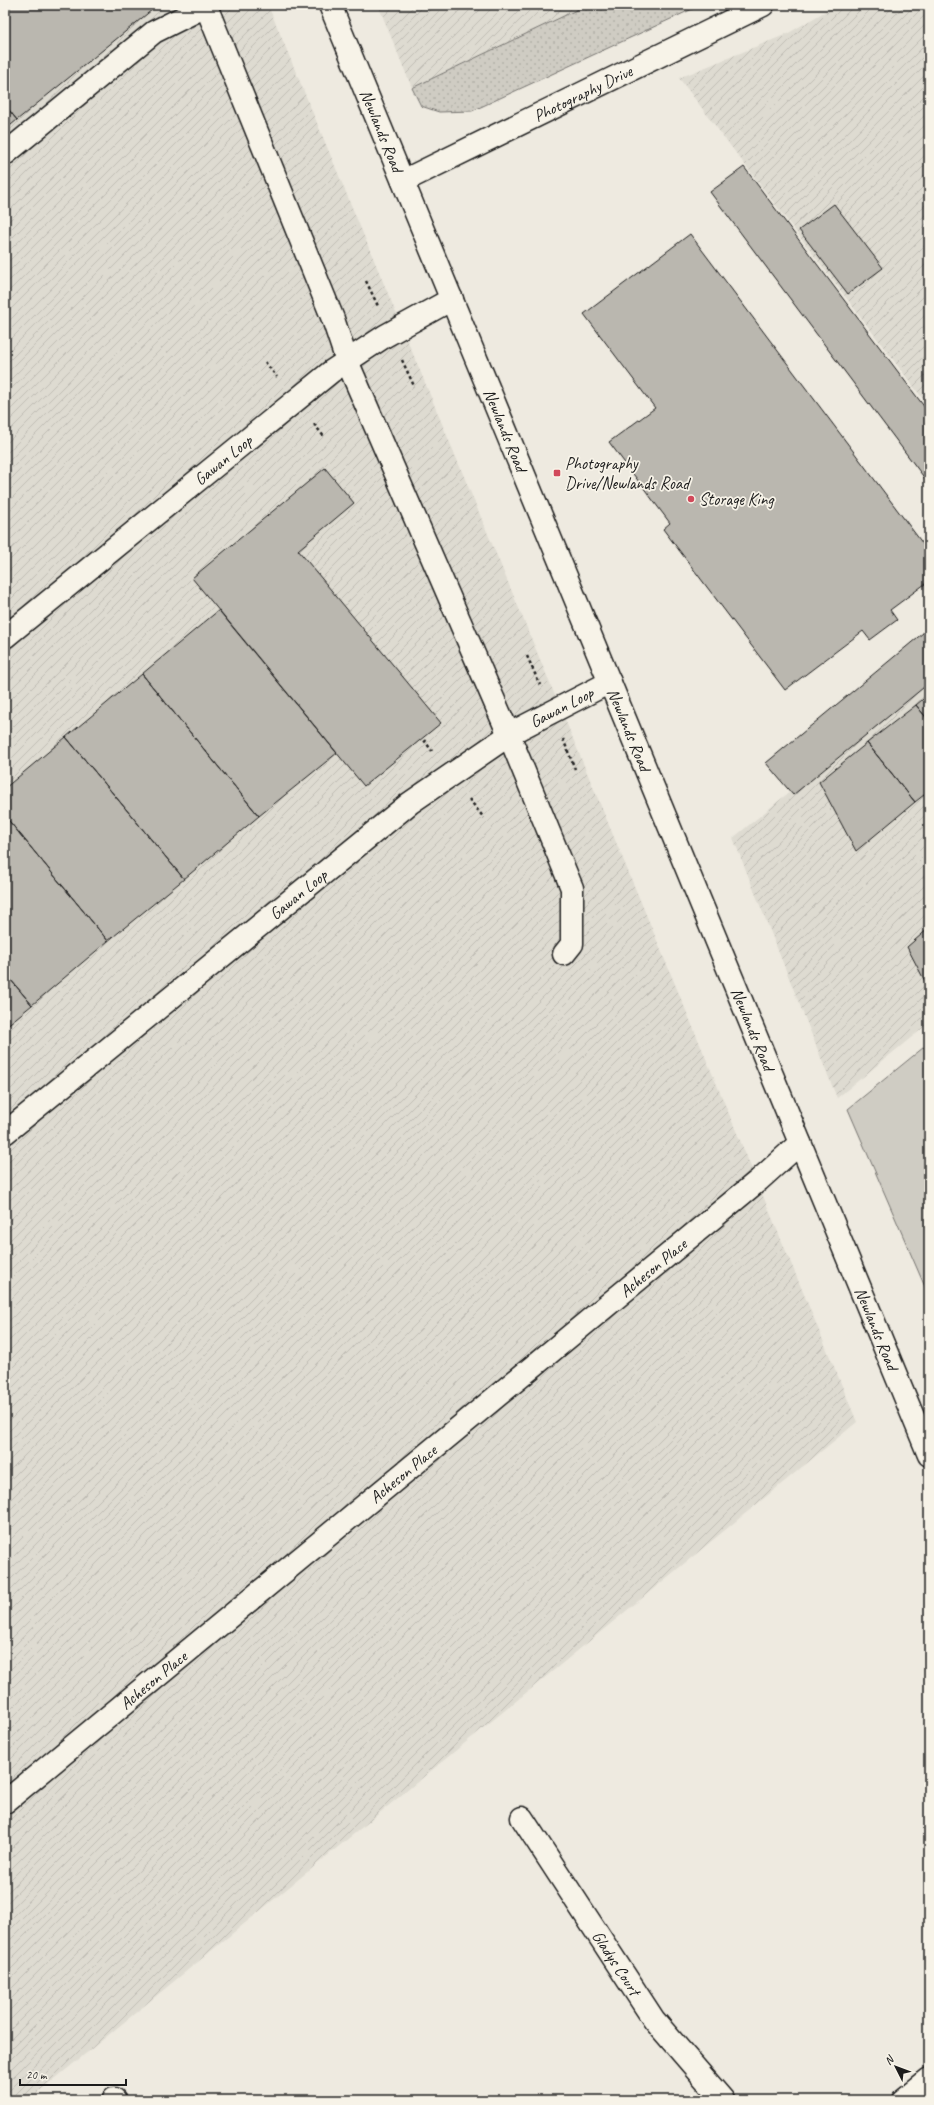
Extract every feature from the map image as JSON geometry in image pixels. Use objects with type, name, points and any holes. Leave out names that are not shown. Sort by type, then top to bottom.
[{"type":"street","points":[[5,154],[154,32],[206,5],[331,312],[347,361],[509,735],[572,888],[572,944],[564,954]]},
{"type":"street","name":"Newlands Road","points":[[330,5],[929,1455]]},
{"type":"street","name":"Photography Drive","points":[[403,182],[763,5]]},
{"type":"street","name":"Gawan Loop","points":[[5,637],[347,361],[385,336],[452,299]]},
{"type":"street","name":"Gawan Loop","points":[[5,1134],[410,803],[509,735],[610,682]]},
{"type":"street","name":"Acheson Place","points":[[5,1802],[753,1185],[800,1143]]},
{"type":"street","name":"Gladys Court","points":[[522,1818],[654,2020],[723,2100]]},
{"type":"street","points":[[903,2100],[929,2079]]},
{"type":"shaded area","points":[[5,5],[268,5],[857,1422],[29,2100],[5,2100]]},
{"type":"shaded area","points":[[378,5],[587,5],[412,88]]},
{"type":"shaded area","points":[[587,5],[701,5],[472,111],[439,112],[421,106],[412,88]]},
{"type":"shaded area","points":[[836,5],[929,5],[929,407],[679,78],[787,34]]},
{"type":"shaded area","points":[[929,679],[929,1023],[837,1098],[733,838]]},
{"type":"shaded area","points":[[929,1043],[929,1296],[848,1109]]},
{"type":"building","points":[[9,5],[158,5],[17,120],[5,105],[5,8]]},
{"type":"building","points":[[5,105],[17,120],[5,130]]},
{"type":"building","points":[[744,167],[929,413],[929,484],[710,192]]},
{"type":"building","points":[[834,204],[883,268],[848,294],[799,230]]},
{"type":"building","points":[[690,234],[929,552],[929,581],[890,610],[897,620],[870,640],[863,631],[785,690],[663,529],[670,523],[609,442],[655,408],[584,314]]},
{"type":"building","points":[[325,468],[354,503],[298,550],[441,723],[364,786],[192,578]]},
{"type":"building","points":[[219,610],[337,753],[259,816],[142,674]]},
{"type":"building","points":[[929,628],[929,683],[793,795],[766,763]]},
{"type":"building","points":[[142,674],[259,816],[184,879],[66,737]]},
{"type":"building","points":[[929,694],[929,721],[916,705]]},
{"type":"building","points":[[916,705],[929,721],[929,791],[915,802],[867,743]]},
{"type":"building","points":[[66,737],[184,879],[108,941],[5,816],[5,788]]},
{"type":"building","points":[[867,743],[915,802],[856,851],[819,782]]},
{"type":"building","points":[[5,816],[108,941],[32,1005],[5,973]]},
{"type":"building","points":[[929,928],[929,989],[907,947]]},
{"type":"building","points":[[5,973],[32,1005],[5,1027]]},
{"type":"place","name":"Photography Drive/Newlands Road","points":[[557,473]]},
{"type":"place","name":"Storage King","points":[[691,499]]}]
